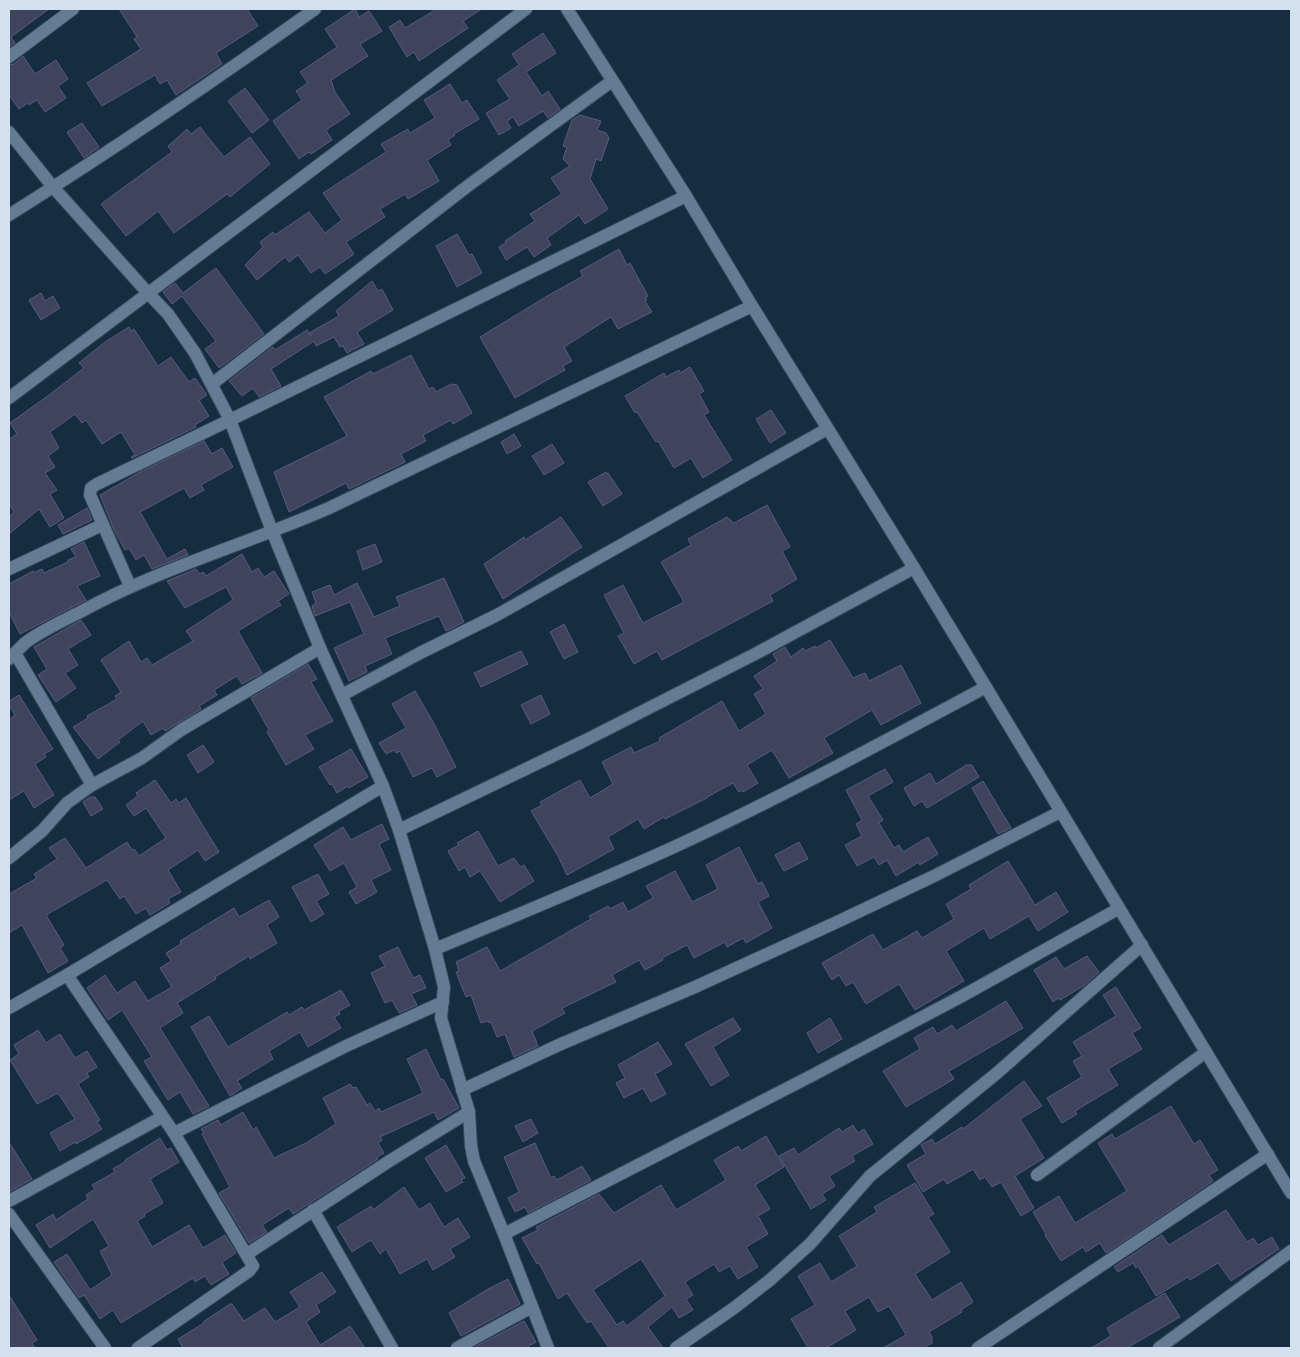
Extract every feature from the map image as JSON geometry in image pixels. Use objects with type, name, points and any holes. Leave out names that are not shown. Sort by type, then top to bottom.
[{"type":"street","points":[[9,57],[73,9]]},
{"type":"street","points":[[9,215],[245,59],[315,9]]},
{"type":"street","points":[[9,398],[147,292],[526,9]]},
{"type":"street","points":[[567,9],[686,196],[827,429],[914,568],[1291,1193]]},
{"type":"street","points":[[212,384],[470,185],[612,81]]},
{"type":"street","points":[[9,132],[53,187],[183,333],[230,420],[272,531],[320,648],[383,786],[399,830],[435,949],[444,987],[441,1018],[469,1112],[474,1161],[548,1348]]},
{"type":"street","points":[[130,586],[90,495],[91,488],[686,196]]},
{"type":"street","points":[[92,785],[12,656],[26,643],[56,624],[130,586],[329,508],[752,306]]},
{"type":"street","points":[[342,695],[532,596],[827,429]]},
{"type":"street","points":[[9,569],[102,525]]},
{"type":"street","points":[[399,830],[594,736],[755,654],[914,568]]},
{"type":"street","points":[[9,858],[42,831],[67,802],[92,785],[142,758],[182,730],[320,648]]},
{"type":"street","points":[[435,949],[602,880],[771,801],[986,687]]},
{"type":"street","points":[[9,1008],[68,975],[383,786]]},
{"type":"street","points":[[462,1090],[819,930],[932,877],[1060,812]]},
{"type":"street","points":[[504,1234],[930,1013],[1118,909]]},
{"type":"street","points":[[676,1348],[770,1280],[810,1244],[870,1176],[997,1073],[1142,945]]},
{"type":"street","points":[[68,975],[174,1133],[252,1264],[252,1269],[138,1348]]},
{"type":"street","points":[[174,1133],[346,1046],[444,1002]]},
{"type":"street","points":[[1037,1175],[1206,1052]]},
{"type":"street","points":[[247,1254],[391,1160],[469,1112]]},
{"type":"street","points":[[9,1201],[162,1117]]},
{"type":"street","points":[[978,1348],[1268,1154]]},
{"type":"street","points":[[313,1210],[392,1348]]},
{"type":"street","points":[[9,1214],[104,1348]]},
{"type":"street","points":[[1160,1348],[1291,1251]]},
{"type":"street","points":[[458,1348],[532,1307]]},
{"type":"building","points":[[9,9],[49,9],[11,37],[15,43],[9,47]]},
{"type":"building","points":[[119,9],[247,9],[258,26],[216,53],[222,64],[176,95],[167,80],[160,84],[155,75],[102,106],[87,83],[141,49],[134,39],[137,37]]},
{"type":"building","points":[[355,9],[359,17],[369,11],[382,31],[360,44],[368,56],[331,80],[335,92],[350,114],[326,130],[332,140],[311,154],[309,152],[299,159],[273,121],[302,100],[296,91],[308,83],[300,72],[337,47],[325,29]]},
{"type":"building","points":[[437,9],[482,9],[463,21],[468,28],[419,61],[414,52],[407,57],[389,27],[400,20],[405,28]]},
{"type":"building","points":[[543,33],[556,53],[526,72],[542,96],[548,91],[560,109],[548,118],[543,111],[519,126],[513,117],[507,121],[511,128],[499,135],[486,113],[510,99],[497,80],[519,65],[512,54]]},
{"type":"building","points":[[23,56],[35,74],[56,60],[68,79],[58,86],[66,98],[45,112],[37,100],[19,109],[9,95],[9,65],[14,64]]},
{"type":"building","points":[[450,84],[462,103],[467,100],[479,119],[454,134],[448,140],[451,145],[427,160],[439,181],[408,199],[405,194],[380,209],[385,217],[346,242],[354,254],[325,274],[320,267],[311,273],[298,255],[289,262],[285,257],[257,280],[245,265],[263,247],[260,242],[273,232],[275,235],[309,212],[325,233],[342,220],[323,193],[386,152],[381,144],[408,129],[410,133],[435,118],[424,100]]},
{"type":"building","points":[[245,88],[269,120],[252,133],[228,101]]},
{"type":"building","points":[[580,115],[601,121],[597,130],[606,133],[609,138],[601,161],[596,159],[590,179],[608,209],[585,224],[579,215],[547,238],[551,245],[534,257],[527,247],[506,260],[499,247],[535,221],[530,214],[562,194],[551,178],[570,166],[563,159],[567,147],[563,146],[572,120]]},
{"type":"building","points":[[82,123],[99,147],[84,158],[67,132]]},
{"type":"building","points":[[200,127],[224,157],[250,137],[270,164],[230,197],[227,194],[174,233],[158,211],[126,236],[101,204],[172,152],[168,146],[187,129],[191,134]]},
{"type":"building","points":[[457,234],[469,255],[472,254],[482,273],[457,287],[436,246]]},
{"type":"building","points":[[619,249],[627,265],[630,263],[648,296],[645,298],[647,300],[645,301],[652,312],[618,329],[611,317],[564,347],[572,361],[563,366],[565,370],[515,398],[480,337],[583,276],[580,271]]},
{"type":"building","points":[[216,268],[264,334],[219,368],[205,349],[216,341],[182,296],[172,304],[163,292],[175,283],[183,293]]},
{"type":"building","points":[[372,281],[378,291],[382,289],[393,310],[357,332],[364,344],[347,353],[343,346],[340,347],[334,337],[316,346],[314,341],[271,369],[281,386],[259,397],[253,388],[242,396],[229,381],[273,347],[275,350],[307,330],[309,333],[339,316],[336,311]]},
{"type":"building","points":[[41,293],[45,301],[53,296],[60,308],[41,320],[29,300]]},
{"type":"building","points":[[129,327],[131,331],[134,329],[158,366],[171,357],[189,382],[195,378],[207,395],[199,400],[209,416],[195,425],[196,427],[132,458],[135,455],[121,432],[102,444],[86,420],[82,423],[75,414],[50,432],[59,448],[48,456],[55,467],[45,473],[57,490],[50,494],[64,518],[50,527],[39,509],[9,534],[9,517],[14,512],[9,504],[9,439],[17,434],[10,423],[84,368],[79,363],[105,342]]},
{"type":"building","points":[[411,355],[429,389],[433,387],[436,392],[451,384],[457,385],[472,413],[453,424],[451,420],[423,435],[426,441],[401,454],[405,462],[349,489],[346,483],[289,512],[274,472],[347,436],[324,397],[371,371],[373,374]]},
{"type":"building","points":[[690,367],[704,391],[699,394],[709,412],[704,415],[732,460],[703,478],[691,458],[674,468],[658,441],[656,442],[625,396],[664,373],[666,377],[679,370],[680,373]]},
{"type":"building","points":[[771,410],[786,433],[770,443],[756,419]]},
{"type":"building","points":[[514,434],[521,446],[507,454],[501,442]]},
{"type":"building","points":[[204,441],[212,454],[222,448],[233,467],[201,485],[204,490],[190,498],[184,488],[140,512],[167,559],[185,549],[188,555],[152,569],[144,555],[136,560],[129,548],[125,550],[114,530],[100,495],[140,472]]},
{"type":"building","points":[[552,444],[564,463],[544,475],[532,456]]},
{"type":"building","points":[[606,472],[622,494],[603,506],[588,482]]},
{"type":"building","points":[[767,505],[790,547],[782,551],[797,579],[770,595],[773,601],[662,660],[657,651],[634,664],[618,636],[624,633],[604,595],[623,585],[643,623],[684,602],[661,562],[691,545],[688,539],[727,517],[734,523]]},
{"type":"building","points":[[87,508],[92,520],[63,534],[58,525]]},
{"type":"building","points":[[561,517],[582,547],[503,599],[484,564],[524,537],[525,540]]},
{"type":"building","points":[[84,542],[100,576],[77,586],[86,600],[20,634],[9,612],[9,584],[33,571],[33,573],[42,569],[44,573],[68,562],[68,560],[76,557],[71,549]]},
{"type":"building","points":[[375,544],[382,562],[363,570],[357,551]]},
{"type":"building","points":[[242,554],[252,572],[258,568],[264,577],[274,571],[289,594],[278,601],[281,605],[238,631],[262,673],[242,684],[237,676],[214,690],[217,695],[199,706],[201,709],[165,731],[163,728],[151,735],[143,721],[118,740],[120,742],[98,759],[73,727],[88,718],[87,716],[117,699],[115,696],[121,692],[101,660],[129,641],[141,662],[147,658],[152,665],[193,641],[186,631],[233,600],[226,587],[185,608],[167,581],[196,569],[200,574],[203,572],[206,576]]},
{"type":"building","points":[[444,578],[464,622],[446,631],[439,616],[385,638],[392,654],[365,666],[367,672],[349,681],[334,648],[364,634],[350,602],[315,616],[312,606],[316,603],[312,592],[330,585],[334,595],[357,583],[374,617],[400,606],[396,597]]},
{"type":"building","points":[[81,620],[91,635],[68,649],[78,665],[65,673],[76,688],[56,702],[38,675],[47,669],[34,647]]},
{"type":"building","points":[[564,624],[578,652],[564,659],[550,632]]},
{"type":"building","points":[[830,640],[853,678],[865,673],[869,681],[901,665],[921,703],[881,725],[872,710],[824,738],[833,753],[789,778],[772,750],[747,765],[758,783],[743,792],[742,790],[739,792],[733,783],[644,829],[638,819],[608,837],[614,849],[567,875],[531,811],[542,805],[540,802],[580,780],[590,798],[613,784],[602,762],[631,747],[634,753],[660,741],[659,738],[722,701],[739,731],[766,714],[754,694],[763,689],[754,676],[777,661],[773,654],[785,647],[791,657],[803,648],[805,651],[815,646],[816,648]]},
{"type":"building","points":[[521,651],[528,664],[481,687],[474,673]]},
{"type":"building","points":[[308,664],[317,679],[311,682],[333,721],[305,735],[314,749],[286,765],[267,732],[269,730],[251,698]]},
{"type":"building","points":[[415,691],[456,767],[437,777],[432,768],[413,777],[400,751],[396,753],[394,750],[386,754],[379,743],[406,728],[392,704]]},
{"type":"building","points":[[19,695],[53,749],[44,754],[46,757],[35,764],[54,795],[34,808],[24,791],[9,800],[9,720],[15,715],[9,705],[9,701]]},
{"type":"building","points":[[541,695],[550,714],[531,724],[521,705]]},
{"type":"building","points":[[203,745],[214,762],[198,773],[187,755]]},
{"type":"building","points":[[351,749],[368,777],[337,793],[319,767]]},
{"type":"building","points":[[966,765],[972,765],[979,777],[927,808],[922,801],[914,806],[904,788],[930,773],[936,784]]},
{"type":"building","points":[[885,769],[893,782],[868,796],[883,820],[879,823],[894,848],[899,845],[903,852],[928,837],[938,854],[920,865],[919,862],[896,876],[887,860],[879,865],[874,857],[857,866],[845,845],[862,836],[856,824],[862,820],[846,790]]},
{"type":"building","points":[[155,780],[171,803],[176,799],[179,803],[186,798],[219,852],[205,861],[198,850],[168,870],[181,892],[168,899],[170,903],[150,915],[146,908],[136,914],[124,896],[120,899],[107,880],[46,915],[64,945],[60,948],[68,961],[48,973],[22,925],[9,933],[9,894],[37,878],[34,874],[57,859],[49,848],[65,838],[86,868],[127,842],[139,856],[166,838],[146,808],[134,816],[126,805],[138,796],[136,793]]},
{"type":"building","points":[[983,781],[1011,828],[998,834],[972,788]]},
{"type":"building","points":[[90,797],[95,797],[103,809],[91,816],[83,802]]},
{"type":"building","points":[[382,824],[389,839],[379,844],[391,870],[371,880],[377,892],[356,904],[349,892],[357,887],[344,863],[330,871],[314,845],[343,827],[351,840]]},
{"type":"building","points":[[478,831],[498,866],[514,858],[520,867],[524,865],[534,881],[500,902],[480,871],[470,877],[465,867],[459,871],[448,851],[459,845],[457,843]]},
{"type":"building","points":[[799,842],[808,859],[784,871],[775,855]]},
{"type":"building","points":[[739,847],[758,884],[762,882],[769,896],[758,902],[772,928],[746,943],[743,938],[727,947],[725,942],[694,958],[687,945],[662,958],[663,960],[645,970],[639,960],[612,975],[616,982],[562,1008],[565,1013],[532,1031],[538,1046],[514,1057],[505,1034],[497,1037],[491,1022],[481,1023],[471,995],[466,997],[456,972],[459,971],[456,962],[487,947],[500,971],[591,919],[589,916],[608,906],[610,909],[623,902],[628,912],[653,898],[646,886],[675,871],[692,902],[718,889],[706,865]]},
{"type":"building","points":[[1008,861],[1035,905],[1056,892],[1068,912],[1038,931],[1029,916],[990,939],[984,928],[946,951],[964,981],[915,1010],[899,984],[866,1004],[853,982],[846,986],[839,975],[832,980],[822,963],[873,934],[883,950],[917,931],[922,938],[954,919],[946,904],[971,889],[969,885]]},
{"type":"building","points":[[318,874],[329,894],[316,901],[324,914],[311,922],[292,887]]},
{"type":"building","points":[[269,900],[279,917],[267,925],[277,943],[250,959],[249,956],[177,1003],[183,1013],[160,1028],[209,1106],[193,1114],[180,1092],[168,1100],[144,1061],[152,1057],[122,1010],[108,1020],[87,988],[105,975],[117,993],[135,981],[148,1001],[172,987],[160,968],[171,961],[166,953],[181,944],[180,941],[234,908],[239,917]]},
{"type":"building","points":[[398,947],[413,978],[420,975],[426,988],[411,994],[417,1005],[399,1013],[392,1000],[385,1003],[371,973],[385,966],[379,956]]},
{"type":"building","points":[[1087,956],[1099,972],[1085,985],[1060,1000],[1058,998],[1053,1002],[1034,970],[1056,957],[1064,969]]},
{"type":"building","points":[[1116,987],[1141,1028],[1132,1033],[1142,1049],[1108,1069],[1118,1085],[1075,1111],[1077,1114],[1062,1123],[1047,1098],[1082,1077],[1073,1061],[1082,1056],[1073,1042],[1116,1016],[1103,995]]},
{"type":"building","points":[[341,990],[350,1005],[339,1011],[340,1014],[334,1017],[341,1028],[308,1047],[300,1032],[269,1051],[273,1059],[237,1081],[242,1088],[230,1096],[191,1027],[209,1016],[228,1047],[287,1012],[289,1015],[302,1007],[304,1010]]},
{"type":"building","points":[[1006,1001],[1023,1028],[949,1071],[954,1079],[906,1107],[883,1071],[920,1049],[914,1038],[933,1027],[937,1034],[952,1025],[956,1031]]},
{"type":"building","points":[[733,1018],[741,1030],[713,1047],[729,1075],[711,1086],[685,1044]]},
{"type":"building","points":[[830,1018],[842,1039],[818,1053],[807,1033]]},
{"type":"building","points":[[38,1030],[46,1043],[60,1034],[75,1058],[87,1051],[97,1067],[87,1073],[89,1077],[78,1084],[100,1120],[97,1122],[102,1129],[60,1151],[50,1133],[75,1119],[58,1093],[37,1104],[10,1060],[19,1054],[14,1045]]},
{"type":"building","points":[[658,1042],[672,1064],[655,1074],[666,1094],[651,1102],[643,1088],[624,1098],[616,1083],[625,1078],[618,1065]]},
{"type":"building","points":[[426,1049],[441,1080],[443,1079],[459,1108],[438,1120],[434,1112],[380,1137],[382,1140],[378,1143],[384,1153],[377,1157],[378,1159],[293,1214],[289,1208],[262,1225],[267,1232],[249,1243],[219,1193],[230,1187],[201,1129],[218,1120],[221,1125],[243,1112],[253,1130],[256,1127],[274,1158],[306,1143],[336,1124],[323,1098],[350,1084],[353,1088],[356,1087],[367,1105],[370,1103],[375,1111],[379,1108],[381,1112],[423,1093],[407,1059]]},
{"type":"building","points":[[1024,1081],[1042,1106],[1020,1119],[1044,1158],[1015,1176],[1034,1208],[1021,1216],[1001,1182],[992,1187],[985,1177],[980,1180],[973,1169],[947,1184],[944,1179],[923,1192],[907,1165],[926,1154],[921,1145],[932,1139],[935,1144],[962,1127],[963,1129]]},
{"type":"building","points":[[1171,1106],[1194,1144],[1200,1140],[1218,1170],[1209,1175],[1213,1181],[1106,1253],[1100,1243],[1086,1252],[1083,1247],[1061,1261],[1033,1212],[1059,1196],[1075,1223],[1127,1191],[1098,1143],[1112,1134],[1115,1139]]},
{"type":"building","points":[[531,1119],[538,1133],[523,1142],[515,1126]]},
{"type":"building","points":[[853,1125],[858,1133],[864,1129],[873,1144],[852,1156],[855,1161],[829,1176],[835,1186],[822,1194],[826,1200],[811,1209],[779,1156],[794,1148],[798,1155],[839,1128],[842,1132]]},
{"type":"building","points":[[766,1136],[784,1167],[755,1185],[770,1209],[758,1216],[768,1234],[746,1247],[758,1267],[738,1279],[730,1266],[719,1272],[714,1264],[685,1282],[693,1295],[686,1299],[693,1310],[679,1318],[672,1307],[648,1327],[663,1348],[609,1348],[591,1321],[587,1323],[567,1293],[558,1299],[539,1263],[537,1264],[522,1238],[538,1230],[536,1227],[599,1194],[614,1213],[661,1185],[676,1210],[726,1180],[714,1160],[738,1146],[741,1151]],"holes":[[[641,1259],[665,1296],[627,1326],[623,1321],[617,1325],[593,1290]]]},
{"type":"building","points":[[160,1138],[167,1150],[171,1148],[179,1162],[150,1179],[163,1203],[144,1214],[145,1216],[137,1221],[152,1247],[189,1225],[203,1248],[225,1235],[236,1253],[222,1262],[229,1274],[211,1285],[205,1276],[195,1282],[193,1278],[121,1323],[113,1310],[100,1319],[84,1295],[79,1298],[54,1262],[67,1254],[90,1290],[112,1275],[100,1251],[109,1246],[93,1219],[50,1248],[36,1225],[53,1214],[56,1220],[88,1199],[86,1195],[95,1189],[92,1185],[115,1172],[113,1169]]},
{"type":"building","points":[[9,1142],[32,1179],[9,1192]]},
{"type":"building","points":[[535,1143],[551,1178],[554,1176],[557,1180],[582,1166],[591,1180],[528,1213],[525,1207],[515,1212],[508,1198],[519,1192],[504,1157]]},
{"type":"building","points":[[446,1145],[465,1178],[461,1180],[463,1182],[446,1192],[425,1158]]},
{"type":"building","points":[[915,1183],[934,1214],[928,1217],[950,1252],[915,1274],[932,1300],[961,1282],[973,1302],[961,1310],[962,1312],[929,1332],[932,1337],[932,1343],[923,1348],[883,1348],[906,1335],[889,1306],[878,1312],[869,1297],[845,1311],[856,1330],[826,1348],[808,1348],[791,1319],[815,1305],[798,1276],[820,1263],[831,1282],[857,1266],[839,1236],[877,1212],[874,1207]]},
{"type":"building","points":[[404,1187],[419,1210],[430,1203],[444,1227],[458,1218],[470,1237],[450,1249],[455,1257],[433,1270],[427,1259],[400,1274],[386,1249],[380,1254],[371,1240],[352,1252],[337,1227],[371,1206],[373,1210]]},
{"type":"building","points":[[1226,1210],[1247,1242],[1253,1238],[1258,1245],[1272,1237],[1279,1249],[1231,1281],[1218,1263],[1190,1280],[1188,1277],[1156,1296],[1138,1266],[1136,1268],[1133,1263],[1118,1272],[1114,1267],[1162,1235],[1169,1245]]},
{"type":"building","points":[[322,1272],[336,1292],[316,1305],[320,1312],[306,1322],[320,1345],[350,1326],[365,1348],[183,1348],[178,1339],[230,1304],[232,1304],[244,1321],[265,1308],[275,1322],[300,1307],[290,1292]]},
{"type":"building","points":[[508,1279],[520,1304],[461,1336],[449,1313]]},
{"type":"building","points":[[1165,1293],[1180,1317],[1127,1348],[1091,1348],[1111,1336],[1107,1328]]},
{"type":"building","points":[[9,1295],[37,1340],[32,1343],[35,1348],[9,1348]]},
{"type":"building","points":[[524,1321],[536,1342],[525,1348],[473,1348]]}]
